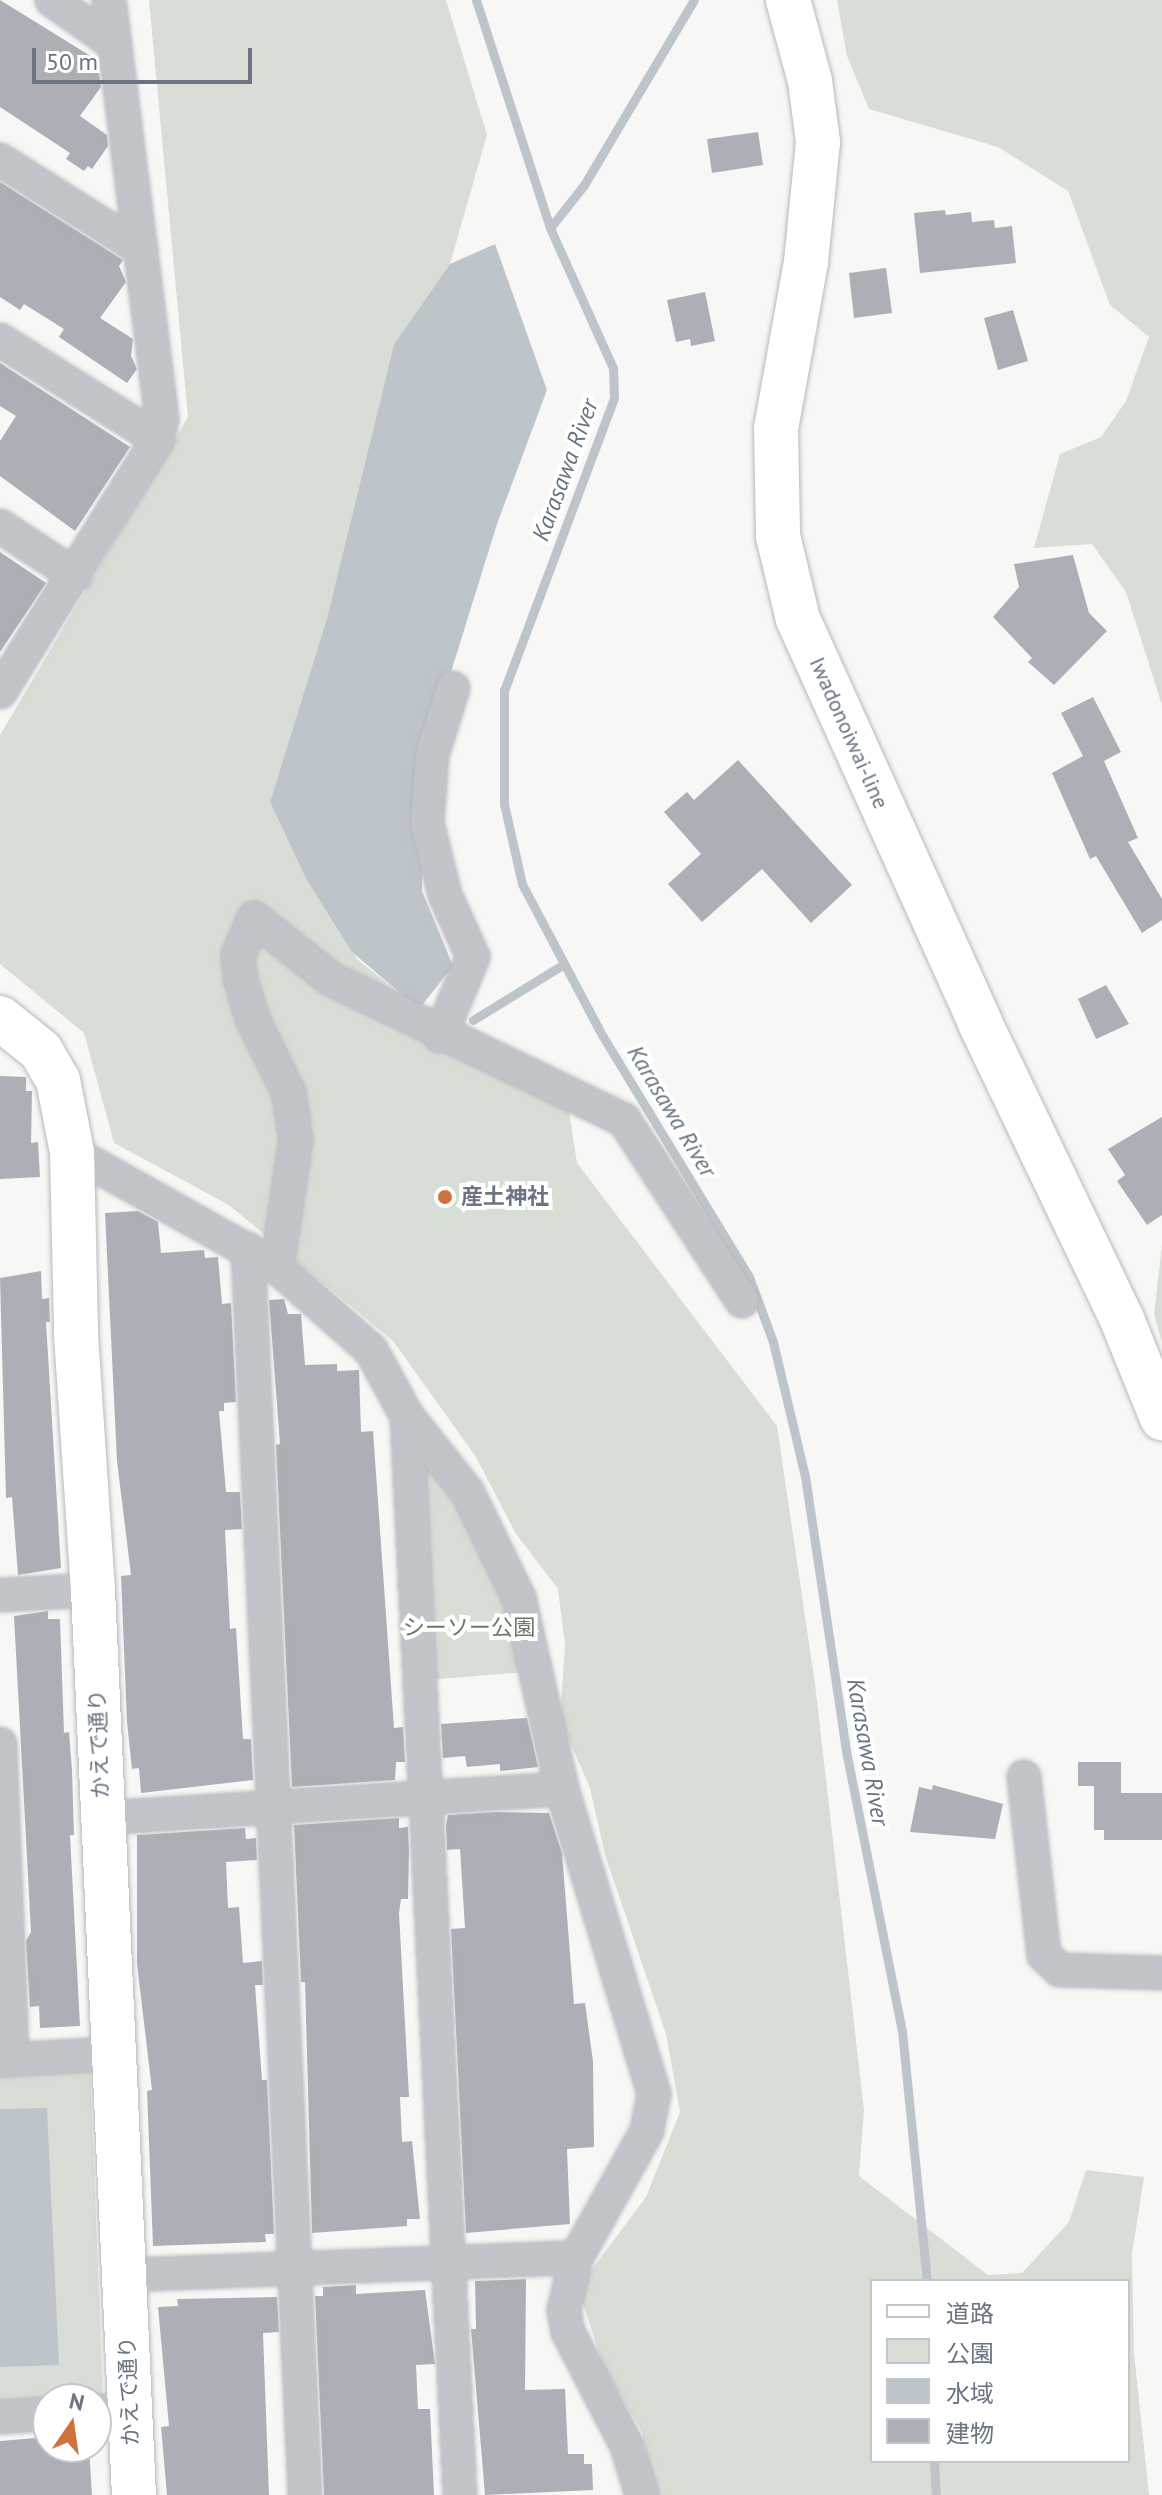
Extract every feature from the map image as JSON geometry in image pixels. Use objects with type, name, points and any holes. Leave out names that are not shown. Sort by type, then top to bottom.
[{"type":"street","points":[[52,0],[113,43]]},
{"type":"street","points":[[0,692],[158,439],[162,419],[109,0]]},
{"type":"street","name":"Iwadonoiwai-line","points":[[788,0],[810,81],[818,142],[806,262],[776,428],[778,536],[798,619],[980,1023],[1123,1322],[1162,1418]]},
{"type":"street","points":[[0,160],[141,249]]},
{"type":"street","points":[[0,340],[158,439]]},
{"type":"street","points":[[0,526],[75,575]]},
{"type":"street","points":[[440,1036],[473,957],[445,895],[427,823],[432,755],[453,688]]},
{"type":"street","points":[[277,1267],[296,1140],[289,1093],[253,1020],[241,981],[238,956],[254,918],[331,979],[440,1036],[624,1120],[742,1301]]},
{"type":"street","name":"かえで通り","points":[[0,1018],[41,1051],[58,1080],[72,1152],[76,1335],[93,1590],[112,2054],[125,2275],[114,2411],[134,2495]]},
{"type":"street","points":[[72,1152],[277,1267],[371,1350],[407,1416],[468,1493],[519,1598],[562,1789],[654,2094],[647,2131],[576,2258],[564,2310],[568,2332],[627,2446],[642,2495]]},
{"type":"street","points":[[248,1249],[305,2495]]},
{"type":"street","points":[[407,1416],[460,2495]]},
{"type":"street","points":[[0,1595],[93,1590]]},
{"type":"street","points":[[0,1744],[6,2060],[112,2054]]},
{"type":"street","points":[[1024,1777],[1044,1955],[1060,1970],[1162,1973]]},
{"type":"street","points":[[102,1818],[562,1789]]},
{"type":"street","points":[[125,2275],[576,2258]]},
{"type":"street","points":[[0,2417],[32,2415]]},
{"type":"green space","points":[[149,0],[446,0],[487,135],[450,264],[394,344],[327,618],[270,802],[306,879],[357,959],[426,1014],[569,1111],[577,1163],[777,1426],[815,1684],[864,2110],[859,2176],[988,2275],[1022,2273],[1069,2222],[1086,2170],[1144,2177],[1132,2254],[1134,2353],[1149,2495],[656,2495],[642,2432],[603,2365],[578,2288],[646,2197],[680,2112],[666,2034],[605,1855],[590,1788],[560,1719],[565,1645],[558,1589],[516,1534],[476,1457],[393,1341],[229,1205],[114,1143],[84,1033],[0,964],[0,735],[188,417]]},
{"type":"green space","points":[[837,0],[1162,0],[1162,705],[1126,592],[1092,544],[1034,548],[1060,454],[1101,437],[1126,401],[1149,337],[1110,305],[1068,191],[998,147],[869,109],[847,56]]},
{"type":"green space","points":[[1162,1245],[1162,1343],[1154,1314]]},
{"type":"green space","name":"シーソー公園","points":[[417,1453],[461,1497],[508,1601],[526,1672],[427,1680]]},
{"type":"green space","points":[[90,2068],[102,2383],[32,2383],[32,2402],[0,2404],[0,2072]]},
{"type":"water","points":[[495,244],[547,390],[497,524],[424,759],[422,891],[453,966],[419,1009],[352,952],[306,879],[270,802],[327,618],[394,344],[450,264]]},
{"type":"water","points":[[47,2108],[59,2365],[0,2367],[0,2109]]},
{"type":"building","points":[[0,0],[97,60],[101,87],[80,116],[107,135],[108,146],[92,169],[88,166],[84,171],[66,159],[70,153],[0,107]]},
{"type":"building","points":[[758,132],[763,165],[712,173],[707,139]]},
{"type":"building","points":[[0,182],[123,260],[119,266],[126,282],[100,318],[133,339],[131,356],[137,369],[127,383],[59,337],[64,329],[24,304],[20,310],[0,297]]},
{"type":"building","points":[[945,210],[946,215],[971,212],[972,222],[994,220],[995,228],[1012,226],[1016,263],[920,273],[914,213]]},
{"type":"building","points":[[886,268],[892,313],[854,318],[849,273]]},
{"type":"building","points":[[705,292],[715,341],[691,346],[690,339],[676,342],[667,300]]},
{"type":"building","points":[[1013,310],[1028,361],[998,370],[984,318]]},
{"type":"building","points":[[0,363],[130,447],[75,531],[0,476],[0,441],[16,416],[0,406]]},
{"type":"building","points":[[0,552],[46,583],[0,652]]},
{"type":"building","points":[[1073,555],[1089,613],[1107,631],[1054,685],[1028,662],[1032,658],[993,617],[1019,587],[1014,564]]},
{"type":"building","points":[[1093,697],[1121,752],[1104,761],[1138,838],[1128,842],[1162,899],[1162,920],[1142,933],[1096,856],[1090,859],[1052,773],[1083,756],[1061,713]]},
{"type":"building","points":[[738,760],[852,885],[811,923],[762,869],[702,922],[668,884],[701,854],[664,812],[687,792],[694,800]]},
{"type":"building","points":[[1106,985],[1129,1024],[1096,1039],[1078,999]]},
{"type":"building","points":[[0,1076],[26,1077],[26,1091],[32,1091],[31,1143],[38,1142],[40,1177],[0,1179]]},
{"type":"building","points":[[1162,1117],[1162,1215],[1147,1225],[1117,1181],[1125,1175],[1108,1149]]},
{"type":"building","points":[[138,1211],[158,1222],[161,1253],[204,1250],[205,1258],[218,1257],[222,1304],[231,1303],[236,1402],[224,1403],[224,1411],[219,1411],[226,1492],[240,1492],[242,1529],[225,1530],[230,1629],[236,1628],[243,1739],[251,1739],[253,1780],[141,1793],[139,1768],[132,1769],[127,1722],[121,1576],[131,1575],[117,1461],[105,1213]]},
{"type":"building","points":[[41,1271],[42,1299],[49,1298],[50,1322],[46,1322],[61,1568],[18,1575],[12,1497],[6,1498],[0,1278]]},
{"type":"building","points":[[284,1299],[288,1314],[301,1314],[305,1365],[337,1364],[337,1371],[359,1370],[361,1432],[373,1431],[394,1728],[403,1727],[405,1762],[396,1762],[395,1780],[292,1787],[276,1445],[280,1444],[269,1300]]},
{"type":"building","points":[[48,1611],[48,1619],[60,1619],[64,1733],[69,1732],[72,1770],[74,1835],[70,1835],[80,2026],[40,2028],[39,2006],[30,2007],[26,1941],[31,1932],[14,1616]]},
{"type":"building","points":[[527,1718],[538,1767],[500,1771],[500,1764],[467,1767],[465,1756],[443,1758],[441,1724]]},
{"type":"building","points":[[1078,1762],[1121,1762],[1121,1793],[1162,1793],[1162,1840],[1104,1840],[1104,1830],[1094,1830],[1094,1786],[1078,1786]]},
{"type":"building","points":[[933,1785],[1003,1804],[995,1839],[910,1832],[919,1787],[932,1790]]},
{"type":"building","points":[[549,1813],[562,1853],[574,2004],[585,2003],[593,2061],[594,2147],[567,2149],[570,2224],[466,2233],[451,1929],[465,1928],[460,1849],[447,1850],[446,1825],[448,1815]]},
{"type":"building","points":[[399,1818],[399,1828],[408,1827],[409,1852],[408,1899],[401,1899],[399,1913],[409,2097],[400,2097],[402,2142],[412,2141],[420,2219],[407,2219],[407,2226],[312,2233],[305,1982],[301,1982],[294,1825]]},
{"type":"building","points":[[245,1828],[246,1839],[256,1838],[257,1860],[226,1862],[228,1908],[239,1907],[243,1963],[262,1961],[263,1985],[255,1985],[262,2080],[267,2080],[274,2234],[265,2234],[266,2242],[153,2246],[147,2091],[152,2090],[137,1964],[137,1835]]},
{"type":"building","points":[[526,2279],[525,2390],[565,2389],[568,2454],[584,2454],[584,2464],[592,2464],[593,2490],[485,2495],[471,2329],[476,2329],[475,2281]]},
{"type":"building","points":[[356,2285],[356,2294],[425,2290],[435,2364],[416,2365],[418,2409],[430,2409],[434,2495],[324,2495],[315,2296],[323,2296],[323,2287]]},
{"type":"building","points":[[277,2297],[279,2332],[263,2333],[269,2495],[167,2495],[161,2427],[169,2426],[158,2307],[178,2306],[177,2299]]},
{"type":"building","points":[[32,2438],[32,2463],[90,2463],[92,2495],[0,2495],[0,2441]]},
{"type":"waterway","name":"Karasawa River","points":[[476,0],[550,228],[613,368],[614,398],[504,690],[504,804],[522,884],[602,1035],[749,1277],[773,1342],[805,1476],[847,1756],[902,2031],[927,2279]]},
{"type":"waterway","points":[[550,228],[584,185],[694,0]]},
{"type":"waterway","points":[[473,1020],[564,964]]},
{"type":"waterway","name":"Karasawa River","points":[[934,2463],[936,2495]]},
{"type":"place","name":"産土神社","points":[[445,1197]]}]
